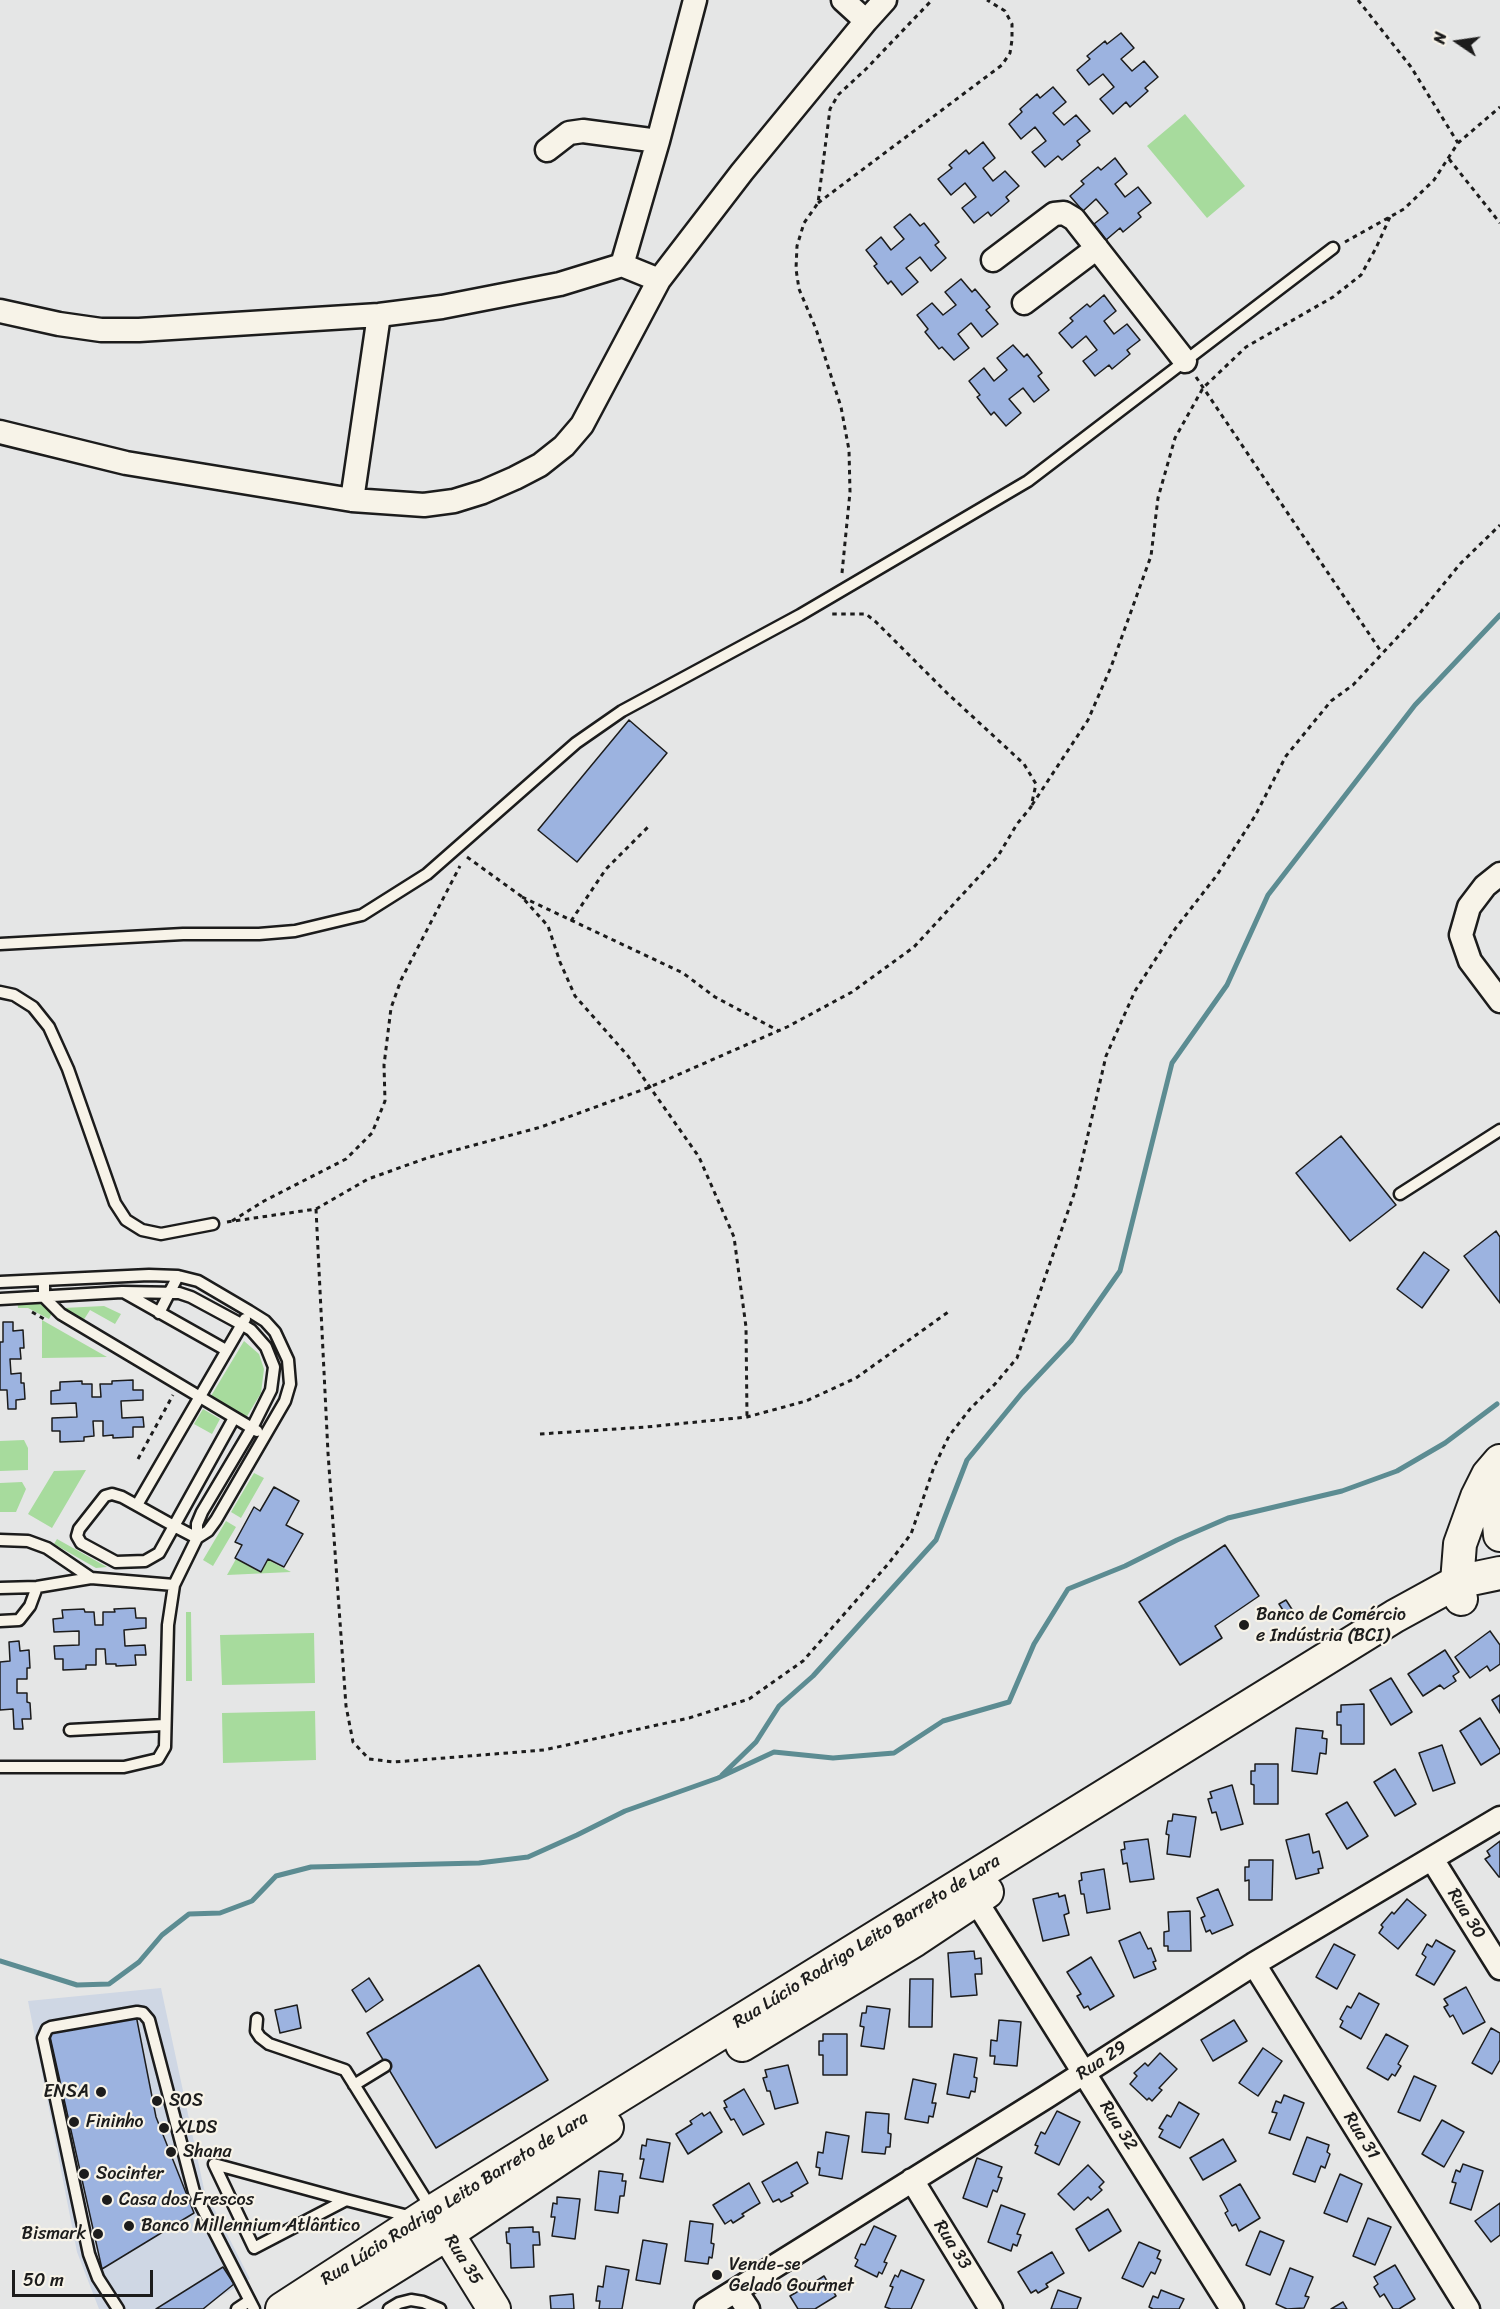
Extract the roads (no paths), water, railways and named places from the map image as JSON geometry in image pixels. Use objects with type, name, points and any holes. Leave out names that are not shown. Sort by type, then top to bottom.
[{"type":"street","points":[[622,265],[695,0]]},
{"type":"street","points":[[843,0],[866,21]]},
{"type":"street","points":[[0,432],[126,463],[352,500],[424,505],[454,501],[483,492],[540,465],[564,446],[582,426],[659,280],[742,172],[885,0]]},
{"type":"street","points":[[547,150],[568,134],[583,131],[658,141]]},
{"type":"street","points":[[993,260],[1054,214],[1064,213],[1074,219],[1185,361]]},
{"type":"street","points":[[1024,303],[1097,248]]},
{"type":"street","points":[[0,311],[59,324],[101,330],[139,330],[379,315],[442,307],[548,287],[622,265],[659,280]]},
{"type":"street","points":[[352,500],[379,315]]},
{"type":"street","points":[[1500,874],[1485,886],[1468,907],[1461,935],[1470,961],[1500,1001]]},
{"type":"street","points":[[1459,1591],[1460,1544],[1488,1475],[1500,1461]]},
{"type":"street","points":[[1500,1500],[1498,1513],[1500,1535]]},
{"type":"street","points":[[1459,1591],[1500,1573]]},
{"type":"street","points":[[1459,1591],[1500,1591]]},
{"type":"street","name":"Rua Lúcio Rodrigo Leito Barreto de Lara","points":[[282,2309],[434,2221],[619,2120],[915,1940],[970,1891],[1338,1671],[1459,1591]]},
{"type":"street","name":"Rua 29","points":[[706,2309],[742,2300],[912,2180],[1254,1964],[1500,1818]]},
{"type":"street","name":"Rua 30","points":[[1432,1859],[1500,1968]]},
{"type":"street","name":"Rua 32","points":[[970,1891],[1232,2309]]},
{"type":"street","name":"Rua 31","points":[[1254,1964],[1468,2309]]},
{"type":"street","name":"Rua 33","points":[[912,2180],[991,2309]]},
{"type":"street","name":"Rua Lúcio Rodrigo Leito Barreto de Lara","points":[[326,2309],[434,2221]]},
{"type":"street","name":"Rua 35","points":[[434,2221],[494,2309]]},
{"type":"lane","points":[[0,944],[295,931],[362,915],[461,851],[576,743],[622,711],[800,615],[1028,481],[1333,248]]},
{"type":"lane","points":[[0,992],[14,995],[33,1007],[49,1027],[68,1069],[115,1203],[126,1220],[142,1230],[161,1234],[213,1224]]},
{"type":"lane","points":[[1400,1194],[1500,1130]]},
{"type":"lane","points":[[0,1282],[149,1275],[178,1276],[198,1281],[265,1321],[275,1332],[288,1360],[290,1384],[285,1401],[216,1520],[208,1531],[197,1538]]},
{"type":"lane","points":[[159,1313],[178,1276]]},
{"type":"lane","points":[[44,1280],[44,1297],[61,1314],[265,1436]]},
{"type":"lane","points":[[122,1292],[226,1350]]},
{"type":"lane","points":[[0,1299],[122,1292],[168,1293],[191,1297],[251,1330],[266,1347],[274,1367],[271,1390],[252,1428],[202,1512],[197,1524],[197,1538],[174,1585],[168,1625],[165,1747],[158,1759],[124,1767],[0,1767]]},
{"type":"lane","points":[[137,1505],[249,1311]]},
{"type":"lane","points":[[197,1538],[174,1526],[137,1505],[115,1494],[105,1496],[79,1529],[77,1536],[81,1543],[116,1563],[144,1561],[159,1553],[174,1526],[234,1418]]},
{"type":"lane","points":[[0,1540],[28,1541],[47,1548],[91,1578]]},
{"type":"lane","points":[[0,1588],[37,1587],[91,1578],[174,1585]]},
{"type":"lane","points":[[0,1622],[19,1620],[30,1606],[37,1587]]},
{"type":"lane","points":[[70,1730],[164,1725]]},
{"type":"lane","points":[[118,2309],[98,2278],[89,2254],[43,2038],[44,2033],[51,2027],[137,2012],[144,2013],[148,2020],[194,2192],[251,2305],[237,2309]]},
{"type":"lane","points":[[257,2019],[256,2031],[269,2044],[345,2070],[434,2221]]},
{"type":"lane","points":[[354,2085],[384,2066]]},
{"type":"lane","points":[[346,2200],[254,2248],[214,2164],[434,2221]]},
{"type":"lane","points":[[389,2309],[411,2300],[440,2309]]},
{"type":"waterway","points":[[722,1775],[756,1742],[779,1706],[813,1676],[936,1540],[967,1460],[1022,1393],[1071,1341],[1120,1271],[1172,1063],[1227,985],[1268,895],[1415,705],[1500,615]]},
{"type":"waterway","points":[[0,1961],[77,1985],[109,1984],[139,1962],[162,1935],[189,1914],[220,1913],[252,1901],[276,1876],[311,1867],[479,1863],[528,1857],[625,1811],[718,1778],[774,1752],[833,1758],[894,1753],[943,1721],[1009,1702],[1034,1644],[1068,1589],[1125,1566],[1228,1518],[1342,1491],[1397,1471],[1445,1443],[1497,1404]]},
{"type":"place","name":"Banco de Comércio e Indústria (BCI)","points":[[1244,1625]]},
{"type":"place","name":"ENSA","points":[[101,2092]]},
{"type":"place","name":"SOS","points":[[157,2101]]},
{"type":"place","name":"Fininho","points":[[74,2122]]},
{"type":"place","name":"XLDS","points":[[164,2128]]},
{"type":"place","name":"Shana","points":[[171,2152]]},
{"type":"place","name":"Socinter","points":[[84,2174]]},
{"type":"place","name":"Casa dos Frescos","points":[[107,2200]]},
{"type":"place","name":"Banco Millennium Atlântico","points":[[129,2226]]},
{"type":"place","name":"Bismark","points":[[98,2234]]},
{"type":"place","name":"Vende-se Gelado Gourmet","points":[[717,2275]]}]
